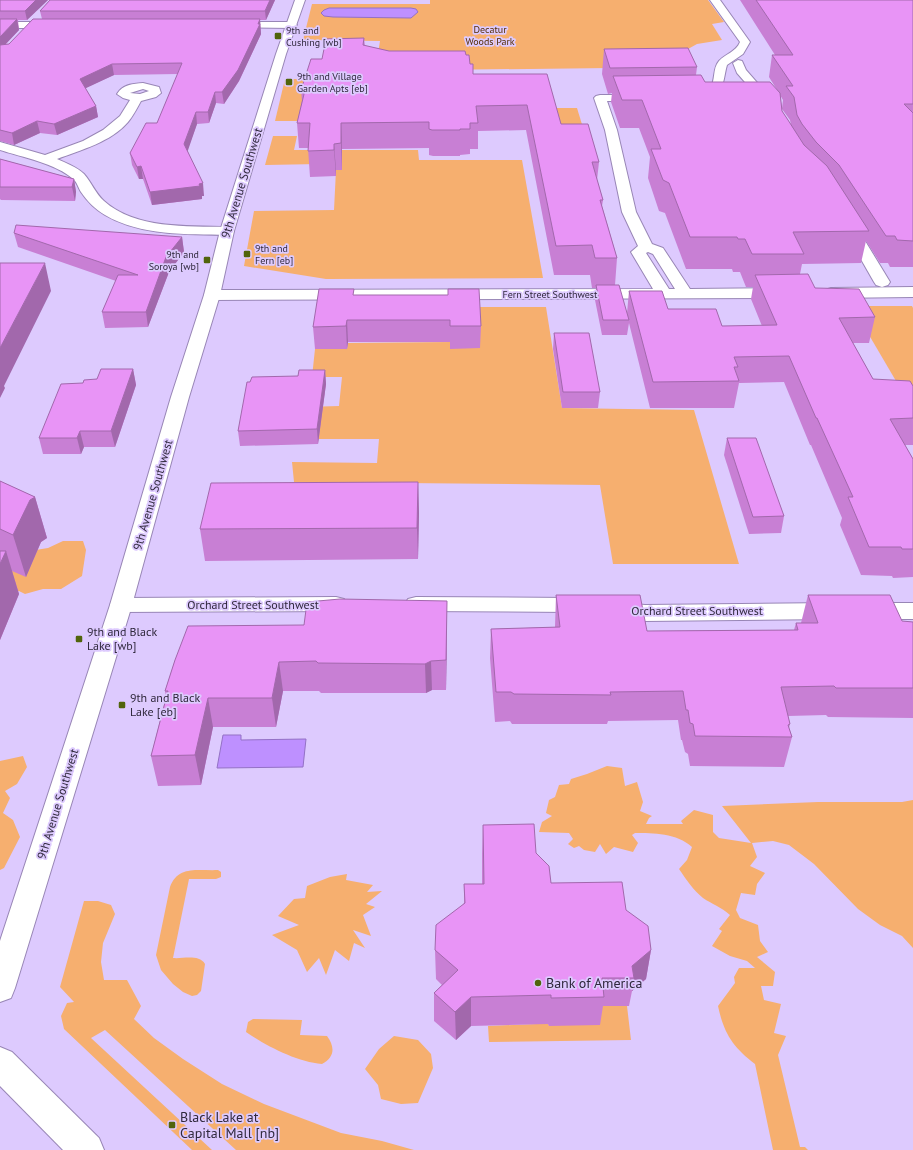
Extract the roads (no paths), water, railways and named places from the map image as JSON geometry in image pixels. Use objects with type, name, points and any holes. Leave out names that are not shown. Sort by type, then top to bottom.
[{"type":"street","name":"9th Avenue Southwest","points":[[0,988],[121,605],[180,397],[212,295],[227,231],[281,54],[300,0]]},
{"type":"street","points":[[685,98],[708,96],[715,90],[721,67],[724,62],[742,49],[745,42],[715,0]]},
{"type":"street","points":[[21,36],[41,15]]},
{"type":"street","points":[[0,25],[64,25]]},
{"type":"street","points":[[221,25],[292,25]]},
{"type":"street","points":[[738,63],[741,71],[778,114]]},
{"type":"street","points":[[44,160],[93,140],[115,127],[124,118],[138,97]]},
{"type":"street","points":[[655,98],[600,98],[611,130],[629,212],[646,247],[658,251],[686,294]]},
{"type":"street","points":[[0,146],[55,163],[76,175],[83,180],[94,200],[102,208],[120,217],[147,225],[170,228],[227,231]]},
{"type":"street","points":[[844,218],[882,282]]},
{"type":"street","points":[[646,247],[638,252],[664,294]]},
{"type":"street","points":[[649,270],[670,268]]},
{"type":"street","points":[[818,293],[913,292]]},
{"type":"street","name":"Fern Street Southwest","points":[[212,295],[794,293]]},
{"type":"street","name":"Orchard Street Southwest","points":[[121,605],[360,604]]},
{"type":"street","name":"Orchard Street Southwest","points":[[400,604],[571,605],[644,613],[913,611]]},
{"type":"street","points":[[0,1063],[87,1150]]},
{"type":"place","name":"9th and Cushing [wb]","points":[[278,36]]},
{"type":"place","name":"9th and Village Garden Apts [eb]","points":[[289,82]]},
{"type":"place","name":"9th and Fern [eb]","points":[[247,254]]},
{"type":"place","name":"9th and Soroya [wb]","points":[[207,260]]},
{"type":"place","name":"9th and Black Lake [wb]","points":[[79,639]]},
{"type":"place","name":"9th and Black Lake [eb]","points":[[122,705]]},
{"type":"place","name":"Bank of America","points":[[538,983]]},
{"type":"place","name":"Black Lake at Capital Mall [nb]","points":[[172,1125]]},
{"type":"park label","name":"Decatur Woods Park","points":[[490,34]]}]
